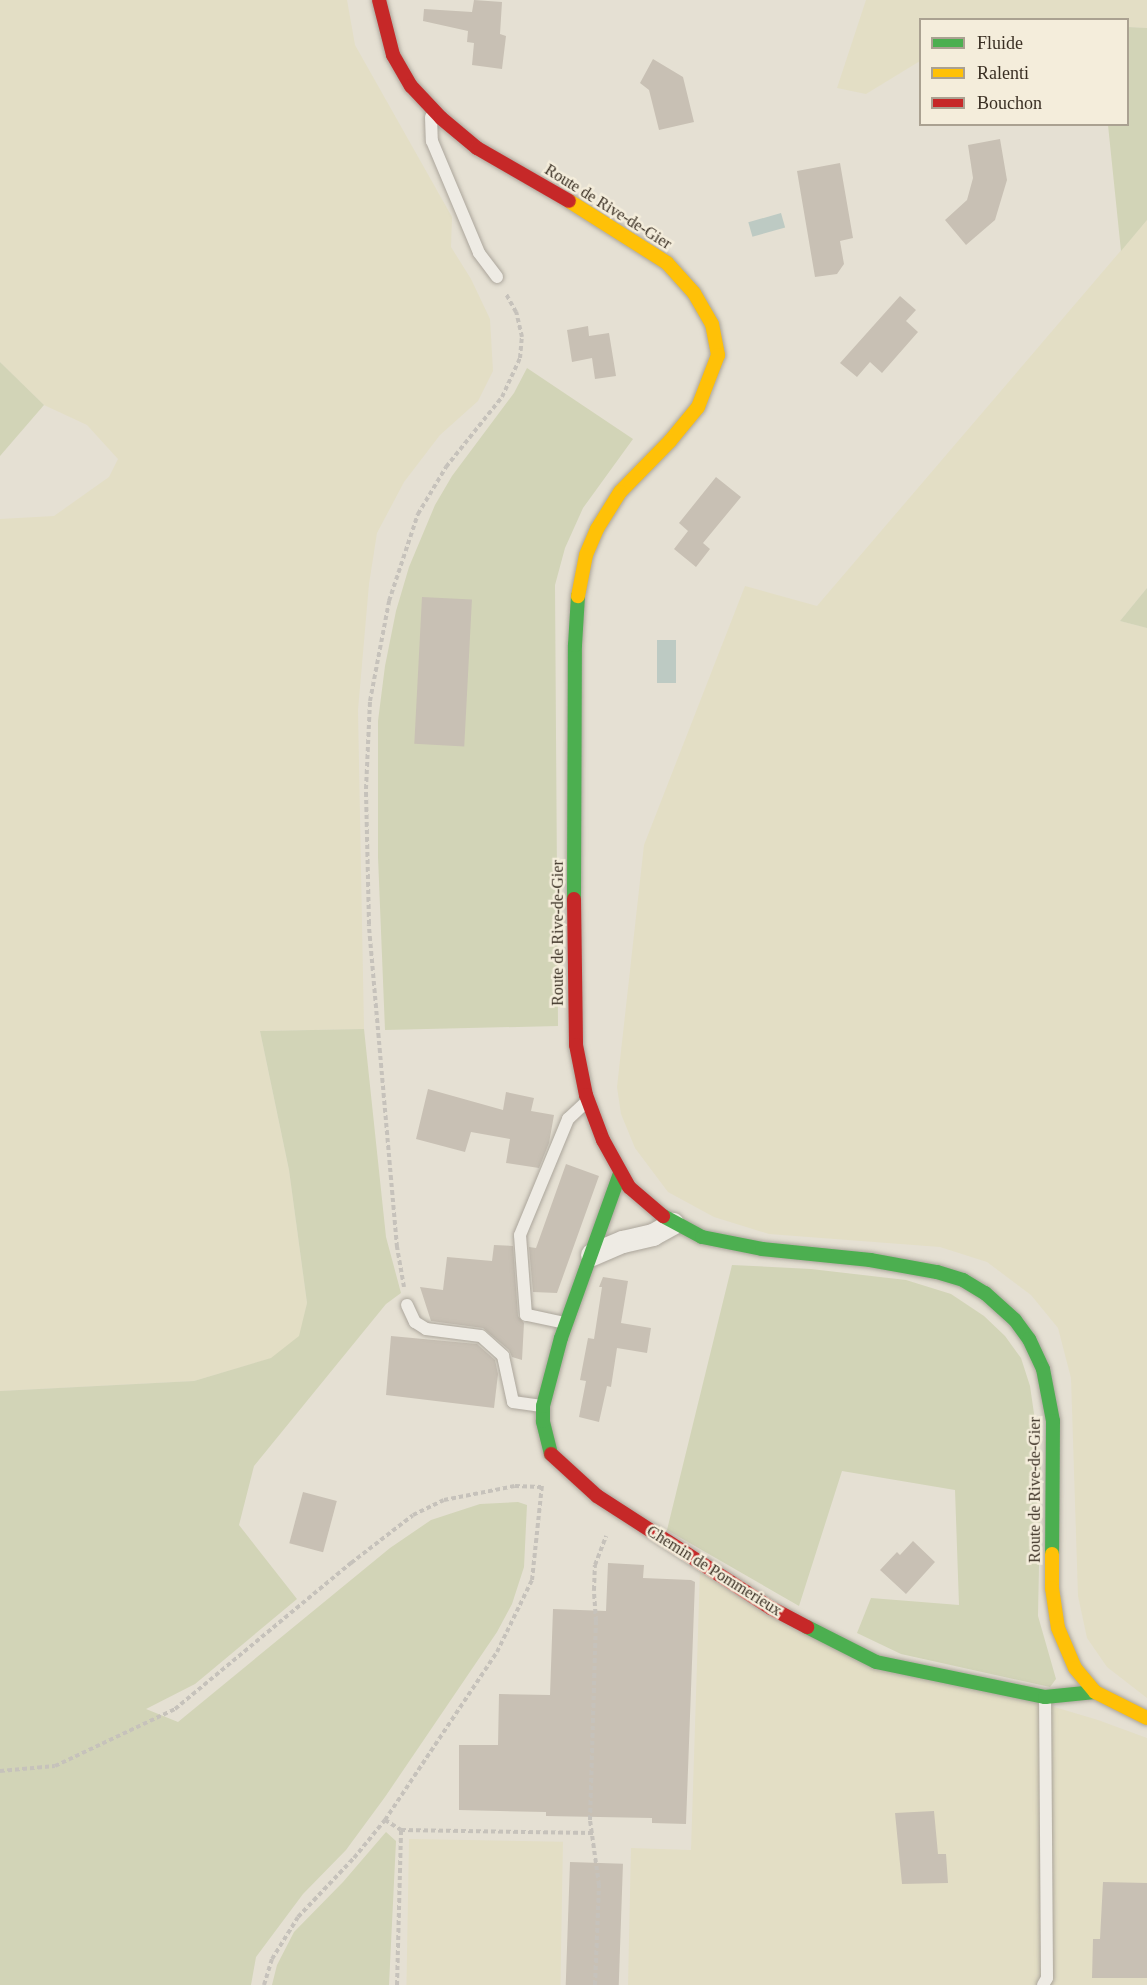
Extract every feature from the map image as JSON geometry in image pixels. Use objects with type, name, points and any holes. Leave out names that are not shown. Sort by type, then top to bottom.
[{"type":"main road","name":"Route de Rive-de-Gier","points":[[379,0],[380,15],[393,55],[411,86],[431,107],[477,148],[601,219],[667,263],[694,293],[712,324],[718,355],[711,379],[698,407],[670,441],[620,492],[597,529],[586,555],[578,597],[575,645],[573,985],[576,1045],[588,1100],[620,1173],[629,1187],[655,1212],[673,1224],[702,1237],[762,1249],[870,1260],[937,1272],[963,1280],[985,1293],[1015,1320],[1029,1340],[1043,1369],[1053,1421],[1052,1587],[1058,1628],[1075,1668],[1095,1692],[1147,1718]]},
{"type":"main road","points":[[551,1454],[543,1421],[543,1406],[566,1323],[620,1173]]},
{"type":"main road","name":"Chemin de Pommerieux","points":[[551,1454],[597,1496],[771,1608],[876,1662],[1045,1697],[1095,1692]]},
{"type":"street","points":[[592,1255],[623,1242],[653,1235],[673,1224]]},
{"type":"lane","points":[[431,107],[432,141],[479,253],[497,277]]},
{"type":"lane","points":[[566,1323],[526,1315],[520,1235],[568,1119],[588,1100]]},
{"type":"lane","points":[[407,1305],[415,1322],[426,1329],[482,1336],[503,1356],[513,1402],[543,1406]]},
{"type":"lane","points":[[1043,1985],[1047,1978],[1045,1697]]},
{"type":"path","points":[[407,1305],[396,1235],[369,924],[366,789],[370,701],[388,601],[418,514],[446,467],[502,397],[520,358],[522,338],[516,312],[497,277]]},
{"type":"path","points":[[264,1985],[272,1959],[298,1917],[354,1858],[385,1820],[497,1652],[519,1612],[532,1580],[536,1559],[541,1487],[551,1454]]},
{"type":"path","points":[[0,1771],[55,1766],[175,1709],[351,1563],[413,1515],[444,1500],[515,1486],[541,1487]]},
{"type":"path","points":[[595,1985],[599,1885],[591,1820],[596,1565],[599,1551],[620,1511]]},
{"type":"path","points":[[385,1820],[401,1830],[593,1833]]},
{"type":"path","points":[[397,1985],[401,1830]]},
{"type":"shaded area","points":[[0,0],[347,0],[355,45],[452,217],[451,247],[471,279],[490,319],[493,371],[478,401],[440,435],[404,482],[377,533],[369,584],[358,710],[364,1029],[260,1031],[289,1170],[307,1303],[300,1336],[272,1358],[194,1381],[0,1391],[0,519],[54,516],[109,477],[118,459],[87,425],[44,405],[0,362]]},
{"type":"shaded area","points":[[866,0],[1147,0],[1147,28],[1129,27],[1129,18],[919,18],[919,62],[866,94],[837,88]]},
{"type":"shaded area","points":[[781,213],[785,227],[752,237],[748,222]]},
{"type":"shaded area","points":[[1147,220],[1147,588],[1120,621],[1147,628],[1147,1698],[1107,1667],[1087,1638],[1078,1596],[1071,1378],[1058,1328],[1031,1295],[987,1262],[940,1247],[769,1234],[714,1217],[668,1192],[635,1148],[621,1114],[617,1087],[644,845],[745,586],[817,606]]},
{"type":"shaded area","points":[[657,640],[676,640],[676,683],[657,683]]},
{"type":"shaded area","points":[[700,1570],[804,1632],[1098,1720],[1147,1738],[1147,1985],[628,1985],[631,1848],[691,1850]]},
{"type":"shaded area","points":[[409,1839],[563,1842],[560,1985],[406,1985]]},
{"type":"green space","points":[[1129,27],[1147,28],[1147,220],[1121,251],[1108,126],[1129,126]]},
{"type":"green space","points":[[0,362],[44,405],[0,456]]},
{"type":"green space","points":[[527,368],[633,439],[583,508],[565,548],[555,585],[558,1026],[385,1030],[378,857],[378,721],[385,666],[396,611],[409,567],[435,505],[452,476],[514,393]]},
{"type":"green space","points":[[1147,588],[1147,628],[1120,621]]},
{"type":"green space","points":[[364,1029],[386,1237],[401,1293],[386,1304],[254,1466],[239,1525],[297,1599],[195,1684],[146,1709],[178,1722],[390,1548],[431,1520],[480,1504],[518,1502],[527,1505],[524,1567],[512,1604],[497,1632],[385,1797],[346,1850],[303,1894],[256,1957],[251,1985],[0,1985],[0,1391],[194,1381],[271,1358],[299,1336],[307,1303],[289,1170],[260,1031]]},
{"type":"green space","points":[[732,1265],[811,1269],[906,1280],[951,1294],[984,1316],[1005,1336],[1021,1358],[1030,1386],[1041,1462],[1038,1616],[1056,1679],[1050,1687],[901,1654],[857,1633],[871,1598],[959,1605],[955,1490],[842,1471],[799,1606],[667,1530]]},
{"type":"green space","points":[[386,1832],[396,1841],[389,1985],[272,1985],[277,1965],[294,1932],[343,1882]]},
{"type":"building","points":[[474,0],[502,2],[500,34],[506,36],[502,69],[472,65],[474,43],[467,42],[468,31],[423,21],[424,9],[472,12]]},
{"type":"building","points":[[653,59],[683,77],[694,122],[659,130],[649,90],[640,83]]},
{"type":"building","points":[[1000,139],[1007,180],[995,220],[966,245],[945,220],[967,200],[973,178],[968,145]]},
{"type":"building","points":[[840,163],[853,238],[840,241],[844,264],[837,274],[815,277],[797,171]]},
{"type":"building","points":[[900,296],[916,310],[906,321],[918,332],[882,373],[870,362],[857,377],[840,363]]},
{"type":"building","points":[[588,326],[589,336],[609,333],[616,376],[595,379],[592,358],[572,362],[567,330]]},
{"type":"building","points":[[716,477],[741,497],[703,543],[710,549],[696,567],[674,549],[688,531],[679,523]]},
{"type":"building","points":[[422,597],[472,600],[464,746],[414,744]]},
{"type":"building","points":[[428,1089],[503,1110],[506,1092],[534,1098],[531,1111],[554,1115],[549,1143],[539,1168],[506,1163],[510,1139],[471,1132],[465,1152],[416,1139]]},
{"type":"building","points":[[566,1164],[599,1176],[557,1293],[533,1292],[529,1247],[536,1248]]},
{"type":"building","points":[[494,1245],[513,1246],[518,1316],[524,1323],[522,1360],[512,1357],[509,1350],[483,1328],[431,1321],[420,1287],[443,1290],[447,1257],[492,1261]]},
{"type":"building","points":[[603,1277],[628,1281],[621,1323],[651,1328],[647,1353],[617,1348],[611,1387],[607,1386],[599,1422],[579,1417],[586,1381],[580,1380],[588,1338],[594,1339],[602,1287],[599,1287]]},
{"type":"building","points":[[391,1336],[477,1344],[495,1360],[498,1374],[494,1408],[386,1395]]},
{"type":"building","points":[[303,1492],[337,1501],[323,1552],[289,1543]]},
{"type":"building","points":[[913,1541],[935,1562],[906,1594],[880,1570],[897,1552],[900,1555]]},
{"type":"building","points":[[608,1563],[644,1565],[643,1578],[695,1582],[686,1824],[652,1823],[652,1818],[546,1816],[546,1812],[459,1810],[459,1745],[498,1745],[499,1694],[550,1695],[553,1609],[606,1611]]},
{"type":"building","points":[[934,1811],[938,1854],[946,1854],[948,1883],[902,1884],[895,1813]]},
{"type":"building","points":[[570,1862],[623,1864],[619,1985],[566,1985]]},
{"type":"building","points":[[1103,1882],[1147,1883],[1147,1978],[1092,1978],[1093,1939],[1100,1939]]},
{"type":"traffic: fast","points":[[574,899],[575,645],[578,596]]},
{"type":"traffic: fast","points":[[551,1454],[543,1421],[543,1406],[561,1338],[620,1173]]},
{"type":"traffic: fast","points":[[663,1216],[702,1237],[762,1249],[870,1260],[937,1272],[963,1280],[985,1293],[1015,1320],[1029,1339],[1043,1369],[1053,1421],[1052,1554]]},
{"type":"traffic: fast","points":[[807,1627],[876,1662],[1045,1697],[1095,1692]]},
{"type":"traffic: slow","points":[[569,201],[667,263],[694,293],[712,324],[718,355],[698,407],[670,441],[620,492],[597,529],[586,555],[578,596]]},
{"type":"traffic: slow","points":[[1052,1554],[1052,1588],[1058,1628],[1075,1668],[1095,1692],[1147,1718]]},
{"type":"traffic: jam","points":[[379,0],[393,55],[411,86],[441,118],[477,148],[569,201]]},
{"type":"traffic: jam","points":[[574,899],[576,1045],[586,1095],[603,1140],[629,1187],[663,1216]]},
{"type":"traffic: jam","points":[[551,1454],[597,1496],[771,1608],[807,1627]]}]
